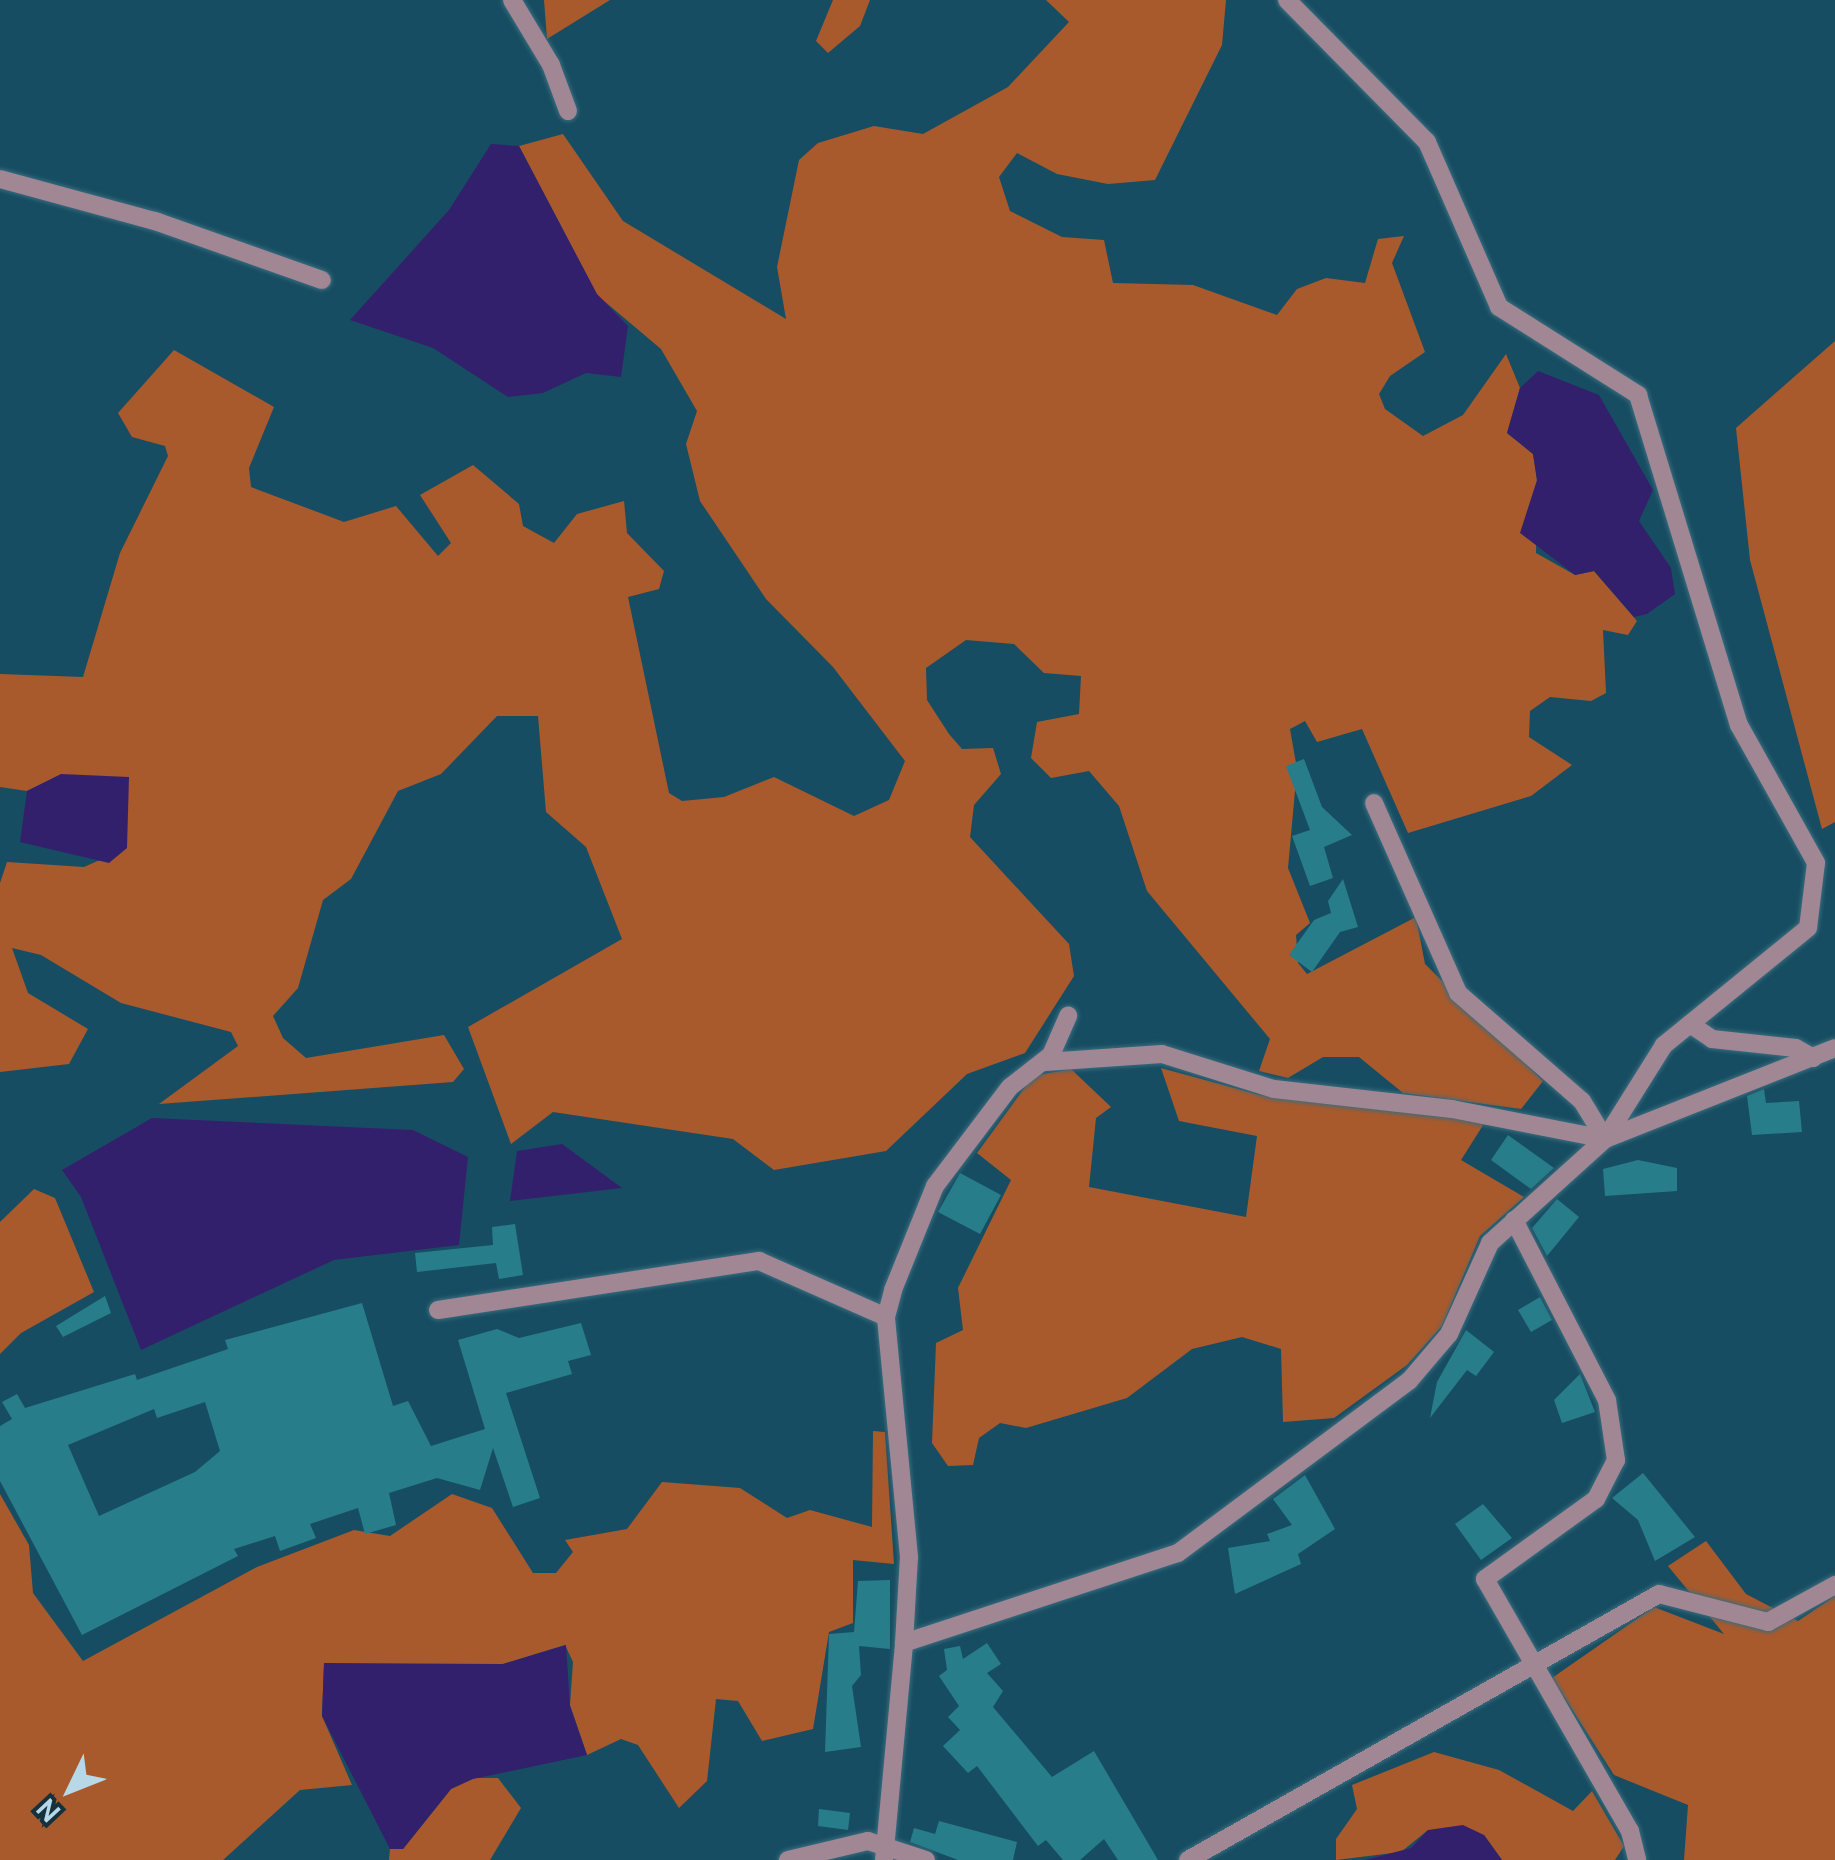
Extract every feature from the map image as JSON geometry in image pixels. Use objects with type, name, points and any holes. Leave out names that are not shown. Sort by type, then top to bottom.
[{"type":"street","points":[[512,0],[551,65],[568,111]]},
{"type":"street","points":[[1286,0],[1426,142],[1498,306],[1616,377],[1638,396],[1651,425],[1739,725],[1807,836],[1818,878],[1814,914],[1794,946],[1690,1024],[1654,1057],[1605,1140]]},
{"type":"street","points":[[0,179],[155,221],[322,280]]},
{"type":"street","points":[[1374,802],[1458,993],[1582,1101],[1605,1140]]},
{"type":"street","points":[[884,1854],[909,1557],[886,1317],[905,1247],[935,1186],[1010,1087],[1045,1062],[1068,1016]]},
{"type":"street","points":[[1690,1024],[1712,1039],[1796,1048],[1813,1058]]},
{"type":"street","points":[[904,1643],[1178,1553],[1409,1381],[1449,1334],[1490,1243],[1605,1140],[1664,1110],[1835,1048]]},
{"type":"street","points":[[1045,1062],[1162,1054],[1274,1089],[1452,1108],[1605,1140]]},
{"type":"street","points":[[1514,1220],[1617,1431],[1616,1460],[1596,1499],[1485,1579],[1531,1668],[1630,1831],[1637,1860]]},
{"type":"street","points":[[438,1310],[759,1261],[886,1317]]},
{"type":"street","points":[[1188,1860],[1659,1594],[1768,1622],[1835,1585]]},
{"type":"street","points":[[788,1860],[868,1841],[884,1854],[926,1860]]},
{"type":"shaded area","points":[[544,0],[610,0],[547,39]]},
{"type":"shaded area","points":[[833,0],[870,0],[860,26],[828,53],[816,41]]},
{"type":"shaded area","points":[[1046,0],[1226,0],[1222,45],[1155,180],[1108,184],[1057,174],[1017,153],[999,177],[1010,211],[1062,237],[1104,240],[1113,283],[1193,285],[1277,315],[1297,289],[1326,278],[1365,283],[1378,239],[1404,236],[1392,263],[1425,352],[1390,376],[1379,394],[1385,409],[1423,436],[1463,415],[1506,354],[1520,388],[1507,433],[1533,454],[1537,480],[1536,553],[1575,575],[1594,571],[1637,621],[1628,635],[1603,630],[1606,693],[1591,701],[1550,697],[1530,711],[1529,737],[1572,765],[1531,796],[1408,833],[1362,729],[1317,742],[1305,721],[1290,729],[1297,769],[1288,868],[1310,923],[1296,935],[1298,963],[1307,974],[1416,917],[1425,964],[1543,1081],[1521,1109],[1403,1093],[1359,1057],[1323,1057],[1288,1078],[1259,1071],[1270,1039],[1147,891],[1119,806],[1089,771],[1051,778],[1031,758],[1037,722],[1079,714],[1081,676],[1044,673],[1014,644],[966,640],[926,668],[927,700],[949,734],[962,749],[993,748],[1001,774],[974,805],[970,837],[1069,944],[1074,976],[1025,1053],[967,1074],[886,1151],[774,1170],[733,1139],[553,1112],[511,1144],[468,1027],[622,939],[586,847],[546,812],[538,716],[497,716],[441,774],[398,791],[351,879],[323,900],[298,988],[273,1016],[283,1038],[306,1058],[444,1035],[464,1069],[453,1082],[159,1104],[238,1046],[231,1032],[121,1003],[41,955],[12,948],[28,993],[88,1029],[69,1064],[0,1072],[0,883],[7,862],[84,867],[127,848],[62,774],[27,791],[0,787],[0,674],[83,677],[120,553],[168,456],[165,446],[132,437],[118,413],[174,350],[274,407],[249,468],[251,487],[344,522],[396,506],[438,556],[451,543],[420,495],[473,465],[519,504],[523,526],[554,543],[577,514],[624,501],[627,533],[664,571],[659,589],[628,597],[669,793],[682,801],[724,797],[774,777],[854,816],[889,800],[905,761],[833,667],[766,599],[700,501],[686,444],[697,411],[661,349],[597,295],[519,146],[563,134],[623,221],[786,319],[777,267],[799,160],[818,143],[874,126],[923,134],[1008,87],[1069,22]]},
{"type":"shaded area","points":[[491,144],[519,146],[597,294],[628,326],[621,377],[586,373],[543,393],[508,397],[433,348],[350,320],[449,210]]},
{"type":"shaded area","points":[[1835,341],[1835,822],[1822,829],[1750,560],[1736,428]]},
{"type":"shaded area","points":[[1538,371],[1599,395],[1653,490],[1639,521],[1671,568],[1675,594],[1647,614],[1634,617],[1594,571],[1575,575],[1520,533],[1537,480],[1533,454],[1507,433],[1520,388]]},
{"type":"shaded area","points":[[61,774],[129,777],[127,848],[109,863],[20,842],[27,791]]},
{"type":"shaded area","points":[[1161,1068],[1260,1095],[1485,1122],[1461,1160],[1524,1197],[1480,1236],[1442,1326],[1407,1365],[1334,1418],[1283,1422],[1281,1349],[1242,1337],[1192,1349],[1127,1398],[1026,1428],[1000,1423],[979,1438],[973,1465],[948,1466],[932,1443],[936,1343],[963,1330],[958,1288],[1011,1180],[977,1153],[1033,1076],[1071,1069],[1111,1107],[1096,1118],[1089,1187],[1246,1217],[1257,1136],[1179,1121]]},
{"type":"shaded area","points":[[152,1118],[413,1130],[468,1157],[459,1245],[334,1260],[141,1350],[81,1197],[62,1170]]},
{"type":"shaded area","points":[[562,1144],[622,1188],[510,1201],[517,1151]]},
{"type":"shaded area","points":[[34,1189],[55,1198],[94,1292],[21,1333],[0,1354],[0,1222]]},
{"type":"shaded area","points":[[873,1431],[885,1432],[894,1564],[853,1560],[853,1623],[829,1632],[813,1729],[762,1741],[738,1701],[716,1699],[707,1781],[679,1808],[638,1745],[621,1739],[587,1755],[570,1705],[573,1662],[565,1645],[503,1664],[324,1664],[322,1716],[352,1785],[300,1790],[223,1860],[0,1860],[0,1494],[29,1545],[33,1593],[83,1661],[257,1567],[354,1530],[390,1536],[452,1494],[492,1508],[533,1573],[556,1573],[573,1552],[565,1540],[627,1529],[662,1482],[740,1488],[787,1518],[810,1510],[872,1527]]},
{"type":"shaded area","points":[[1706,1541],[1746,1594],[1798,1621],[1835,1596],[1835,1860],[1684,1860],[1688,1805],[1614,1775],[1552,1678],[1654,1607],[1724,1634],[1668,1566]]},
{"type":"shaded area","points":[[566,1645],[570,1706],[587,1755],[473,1779],[451,1789],[403,1849],[390,1849],[322,1716],[324,1663],[503,1664]]},
{"type":"shaded area","points":[[1434,1752],[1499,1770],[1573,1811],[1592,1791],[1624,1846],[1615,1860],[1502,1860],[1484,1835],[1428,1830],[1401,1852],[1336,1860],[1336,1839],[1357,1809],[1352,1785]]},
{"type":"shaded area","points":[[473,1778],[498,1778],[521,1808],[490,1860],[389,1860],[390,1849],[403,1849],[451,1789]]},
{"type":"shaded area","points":[[1463,1825],[1484,1835],[1502,1860],[1365,1860],[1411,1848],[1428,1830]]},
{"type":"building","points":[[1304,759],[1322,807],[1352,835],[1324,847],[1333,878],[1310,886],[1292,836],[1310,830],[1286,766]]},
{"type":"building","points":[[1343,879],[1358,927],[1340,932],[1312,972],[1289,955],[1314,920],[1331,913],[1328,901]]},
{"type":"building","points":[[1764,1089],[1766,1103],[1799,1101],[1802,1132],[1752,1135],[1747,1096]]},
{"type":"building","points":[[1508,1135],[1554,1168],[1531,1189],[1491,1160]]},
{"type":"building","points":[[1638,1160],[1677,1168],[1677,1191],[1605,1196],[1603,1169]]},
{"type":"building","points":[[960,1173],[1001,1195],[980,1234],[938,1212]]},
{"type":"building","points":[[1557,1199],[1579,1217],[1547,1256],[1532,1228]]},
{"type":"building","points":[[515,1224],[523,1275],[499,1279],[496,1263],[417,1272],[415,1253],[493,1245],[492,1227]]},
{"type":"building","points":[[105,1296],[111,1313],[63,1337],[56,1326]]},
{"type":"building","points":[[1540,1297],[1552,1320],[1531,1332],[1518,1310]]},
{"type":"building","points":[[362,1303],[393,1406],[408,1401],[431,1446],[485,1429],[458,1340],[497,1329],[519,1338],[581,1323],[591,1355],[568,1361],[572,1374],[506,1393],[540,1498],[513,1507],[493,1448],[480,1490],[437,1478],[389,1493],[396,1525],[365,1534],[358,1508],[310,1524],[316,1538],[280,1551],[275,1536],[234,1549],[238,1556],[82,1635],[0,1481],[0,1426],[12,1419],[2,1402],[17,1394],[25,1408],[135,1374],[137,1380],[228,1349],[225,1340]],"holes":[[[205,1402],[220,1451],[195,1472],[99,1516],[68,1445],[154,1409],[157,1418]]]},
{"type":"building","points":[[1466,1330],[1494,1352],[1476,1376],[1467,1370],[1430,1418],[1437,1382]]},
{"type":"building","points":[[1580,1374],[1595,1412],[1562,1423],[1554,1400]]},
{"type":"building","points":[[1643,1473],[1695,1537],[1655,1561],[1638,1520],[1612,1498]]},
{"type":"building","points":[[1305,1475],[1335,1529],[1298,1554],[1301,1564],[1235,1594],[1228,1548],[1270,1541],[1267,1534],[1292,1525],[1273,1499]]},
{"type":"building","points":[[1483,1504],[1512,1538],[1481,1560],[1455,1524]]},
{"type":"building","points":[[890,1580],[890,1649],[859,1646],[861,1675],[852,1686],[861,1747],[825,1752],[829,1634],[854,1632],[858,1581]]},
{"type":"building","points":[[987,1643],[1001,1664],[987,1673],[1003,1691],[993,1707],[1052,1777],[1094,1751],[1158,1860],[1118,1860],[1104,1839],[1080,1860],[1063,1860],[1046,1840],[1038,1846],[977,1766],[968,1773],[943,1746],[960,1730],[948,1717],[959,1706],[939,1676],[947,1670],[944,1649],[960,1646],[963,1659]]},
{"type":"building","points":[[819,1809],[850,1813],[848,1830],[818,1826]]},
{"type":"building","points":[[939,1821],[1017,1842],[1013,1860],[958,1860],[910,1842],[914,1828],[935,1834]]}]
